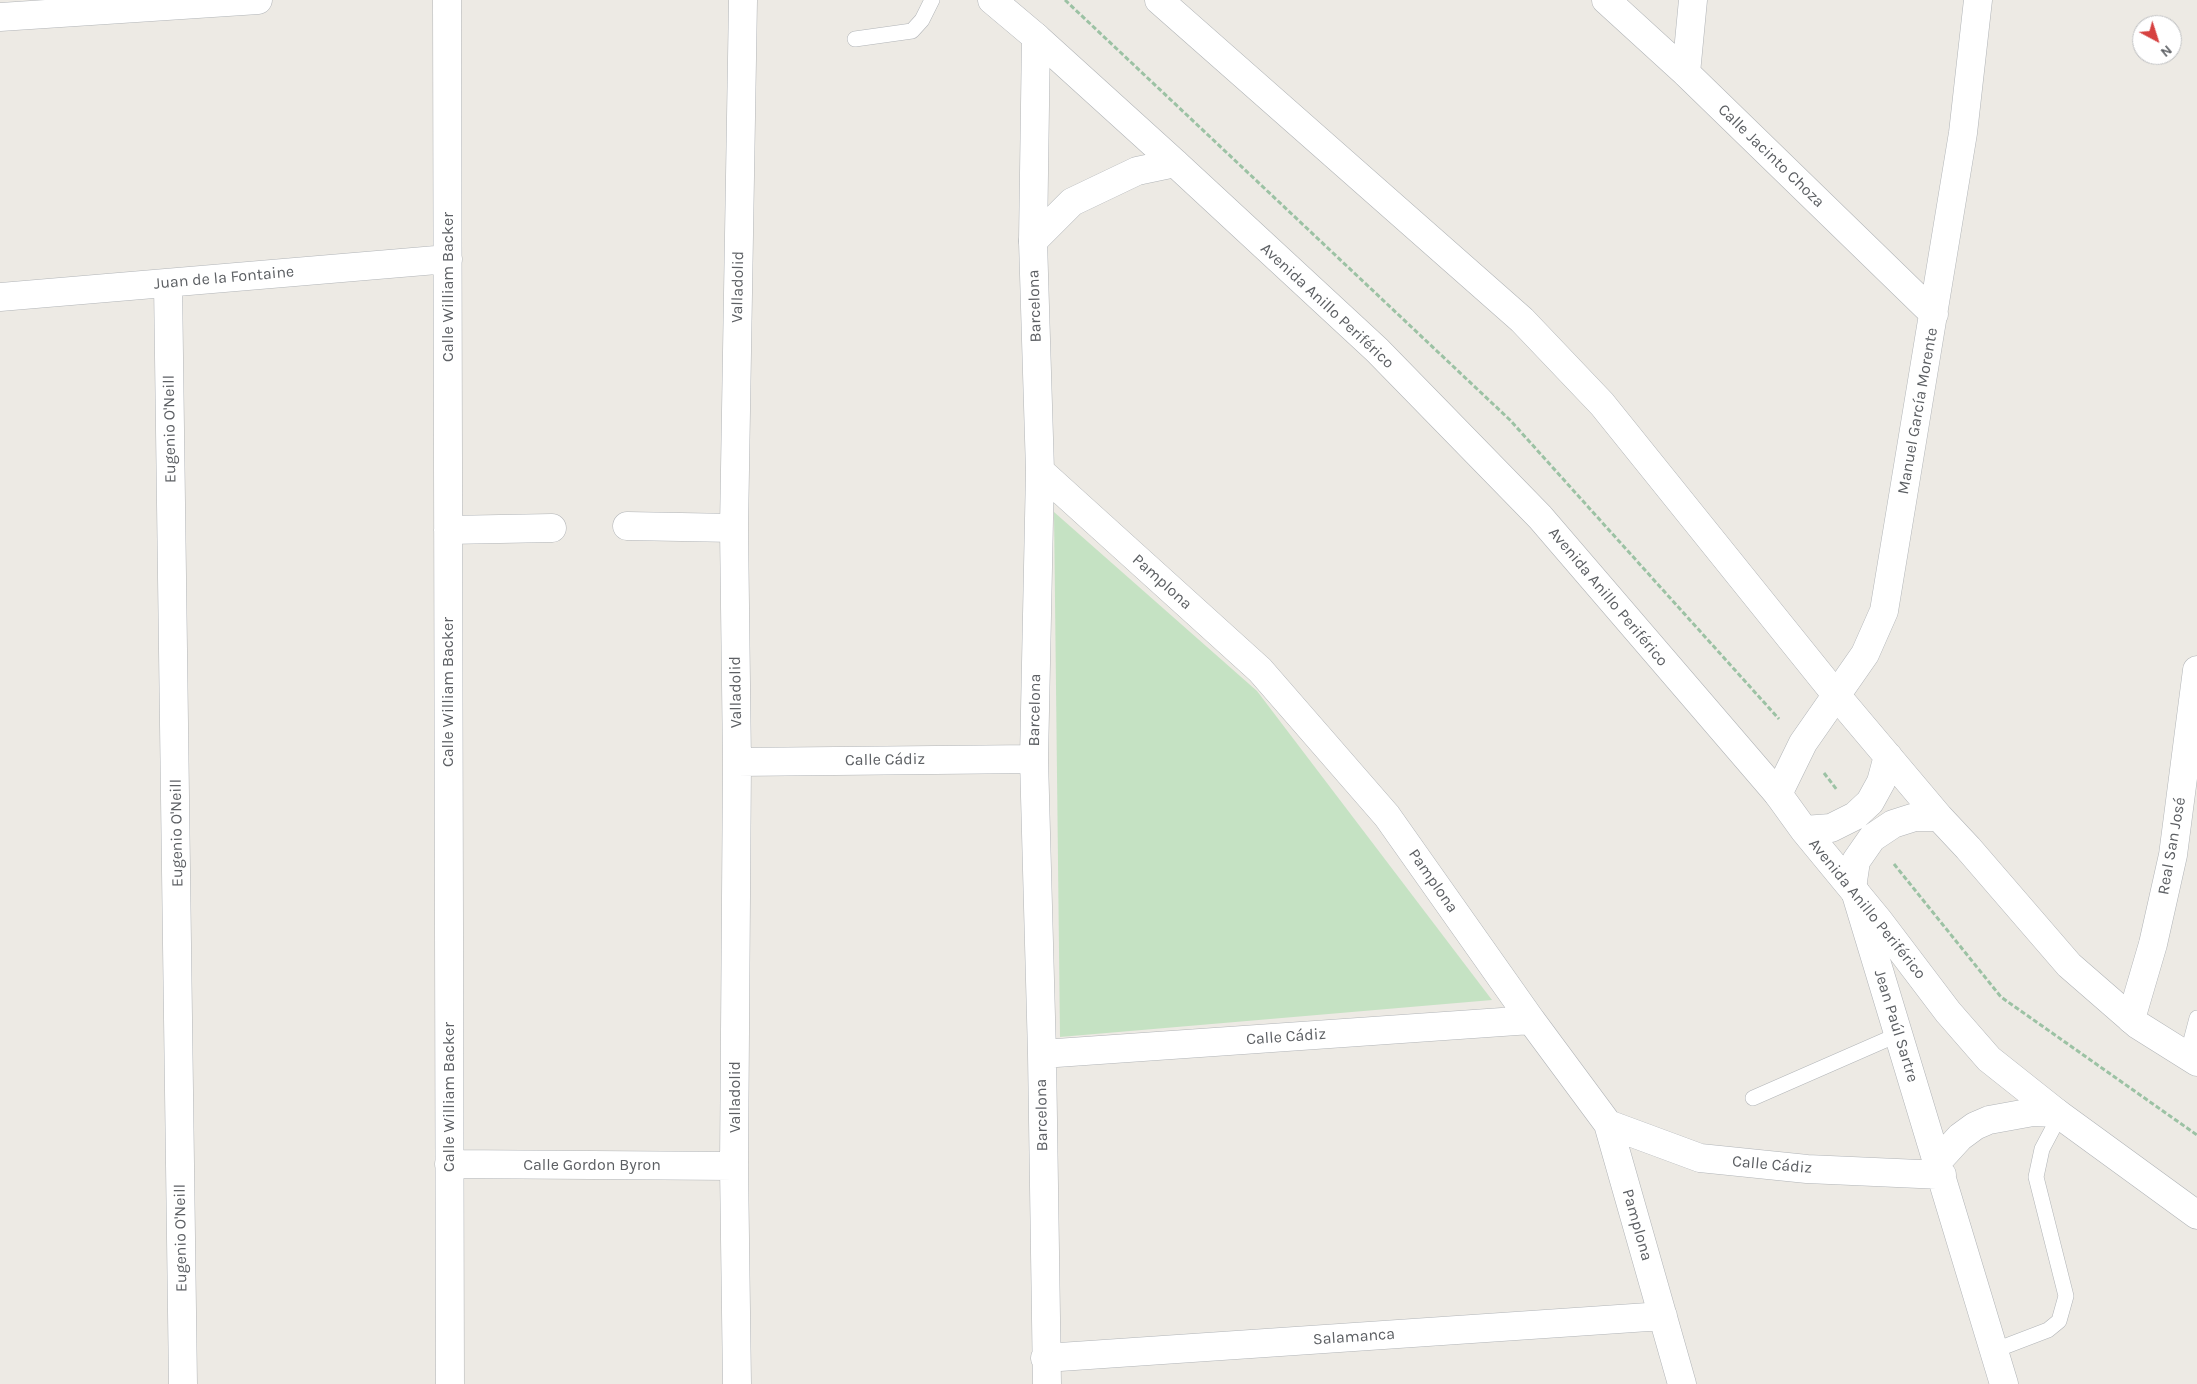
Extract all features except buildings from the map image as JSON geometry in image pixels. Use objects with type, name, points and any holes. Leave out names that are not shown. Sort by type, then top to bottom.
[{"type":"street","points":[[0,17],[258,0]]},
{"type":"street","name":"Calle William Backer","points":[[447,0],[450,1384]]},
{"type":"street","name":"Valladolid","points":[[737,1384],[734,1166],[737,762],[734,528],[743,0]]},
{"type":"street","name":"Avenida Anillo Periférico","points":[[992,0],[1036,37],[1175,163],[1377,350],[1540,517],[1778,794],[1804,830],[1854,889],[1948,1012],[1989,1059],[2059,1114],[2197,1215]]},
{"type":"street","points":[[1159,0],[1522,320],[1602,404],[1837,696],[1939,817],[2069,965],[2131,1019],[2192,1059]]},
{"type":"street","name":"Calle Jacinto Choza","points":[[1606,0],[1686,73],[1934,314]]},
{"type":"street","points":[[1686,73],[1693,0]]},
{"type":"street","name":"Manuel García Morente","points":[[1778,794],[1803,743],[1865,654],[1884,611],[1963,133],[1978,0]]},
{"type":"street","name":"Barcelona","points":[[1036,37],[1033,241],[1040,471],[1034,759],[1042,1054],[1046,1371]]},
{"type":"street","points":[[1033,241],[1072,202],[1137,171],[1175,163]]},
{"type":"street","name":"Juan de la Fontaine","points":[[0,297],[448,259]]},
{"type":"street","name":"Eugenio O'Neill","points":[[168,283],[183,1384]]},
{"type":"street","name":"Pamplona","points":[[1040,471],[1260,670],[1387,816],[1531,1020],[1608,1124],[1682,1384]]},
{"type":"street","points":[[626,526],[734,528]]},
{"type":"street","points":[[448,530],[552,528]]},
{"type":"street","name":"Real San José","points":[[2131,1019],[2153,944],[2189,788],[2197,670]]},
{"type":"street","points":[[1804,830],[1831,828],[1854,816],[1870,802],[1881,782],[1888,756]]},
{"type":"street","name":"Calle Cádiz","points":[[737,762],[1034,759]]},
{"type":"street","points":[[1854,889],[1856,860],[1872,838],[1893,824],[1915,816],[1939,817]]},
{"type":"street","name":"Jean Paúl Sartre","points":[[1854,889],[2004,1384]]},
{"type":"street","name":"Calle Cádiz","points":[[1042,1054],[1531,1020]]},
{"type":"street","points":[[1940,1168],[1960,1137],[1975,1126],[1989,1120],[2033,1112],[2059,1114]]},
{"type":"street","name":"Calle Cádiz","points":[[1608,1124],[1700,1158],[1808,1169],[1940,1168]]},
{"type":"street","name":"Calle Gordon Byron","points":[[449,1164],[734,1166]]},
{"type":"street","name":"Salamanca","points":[[1046,1371],[1662,1316]]},
{"type":"lane","points":[[855,38],[912,31],[922,20],[932,0]]},
{"type":"lane","points":[[2192,1059],[2197,1018]]},
{"type":"lane","points":[[1753,1098],[1897,1034]]},
{"type":"lane","points":[[1994,1351],[2048,1330],[2060,1321],[2066,1296],[2036,1177],[2042,1148],[2059,1114]]},
{"type":"path","points":[[1779,719],[1803,743],[1854,816]]},
{"type":"path","points":[[1872,838],[1916,889],[2001,997],[2197,1135]]},
{"type":"green space","points":[[1054,512],[1257,691],[1492,1000],[1060,1037]]}]
